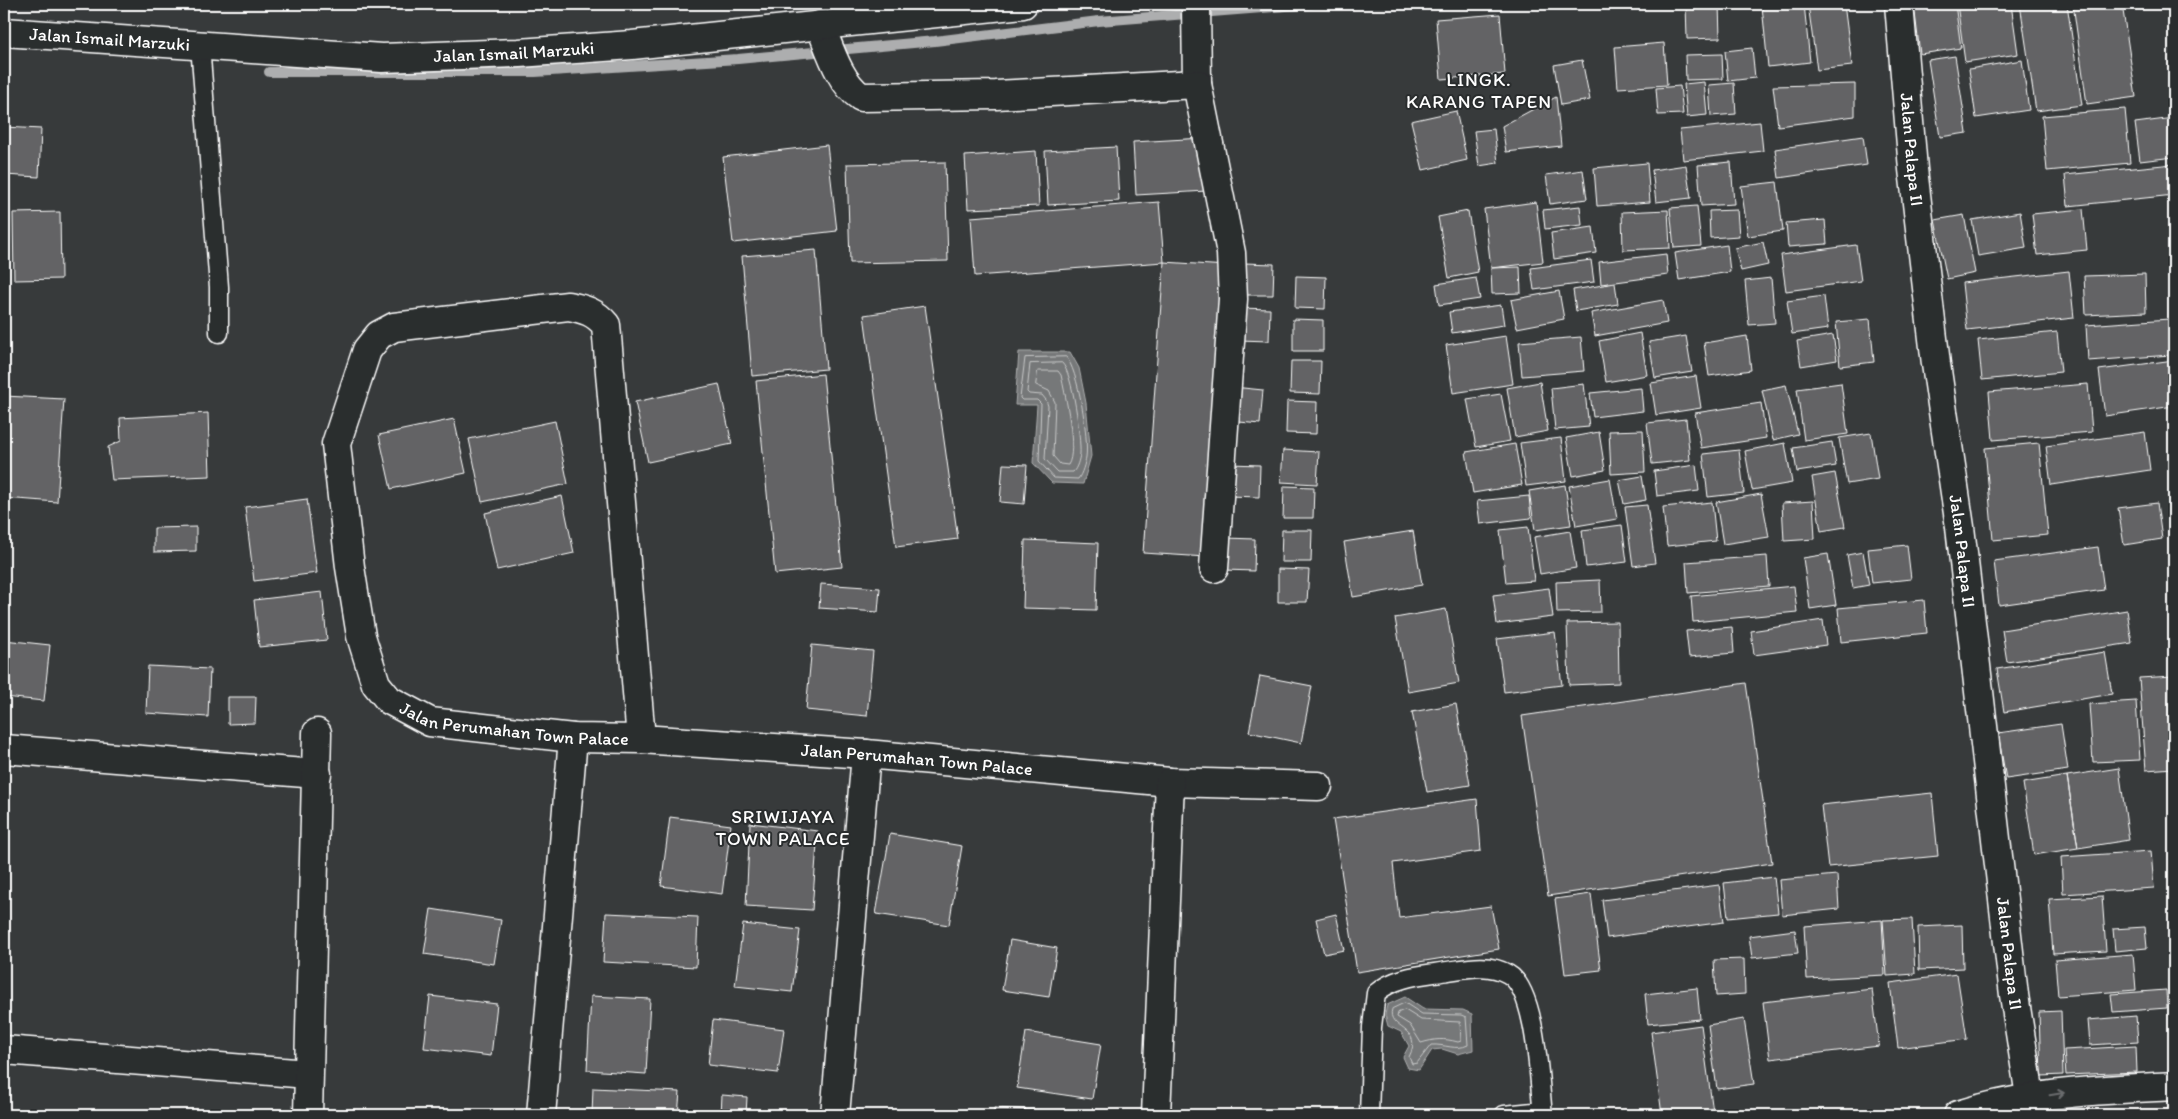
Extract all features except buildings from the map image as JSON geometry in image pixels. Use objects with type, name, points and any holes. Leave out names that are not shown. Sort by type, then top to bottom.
[{"type":"street","name":"Jalan Ismail Marzuki","points":[[4,32],[382,58],[470,55],[824,33],[1023,4]]},
{"type":"street","name":"Jalan Palapa II","points":[[1899,4],[1916,198],[1936,364],[1960,527],[2014,995],[2031,1107]]},
{"type":"street","points":[[1196,6],[1197,84],[1231,253],[1233,299],[1214,568]]},
{"type":"street","points":[[824,33],[843,78],[852,91],[861,97],[996,95],[1197,84]]},
{"type":"street","name":"Jalan Perumahan Town Palace","points":[[641,739],[606,325],[596,314],[583,308],[568,306],[394,327],[380,335],[367,350],[336,444],[350,566],[361,636],[376,684],[389,700],[430,722],[573,738],[641,739],[866,754],[1170,782],[1318,786]]},
{"type":"street","points":[[308,1115],[317,733]]},
{"type":"street","points":[[541,1115],[573,738]]},
{"type":"street","points":[[4,749],[317,774]]},
{"type":"street","points":[[835,1115],[866,754]]},
{"type":"street","points":[[1156,1115],[1170,782]]},
{"type":"street","points":[[4,1050],[308,1074]]},
{"type":"street","points":[[1958,1115],[1981,1108],[2031,1107],[2071,1092],[2174,1086]]},
{"type":"lane","points":[[200,45],[220,287],[219,333]]},
{"type":"lane","points":[[1369,1115],[1372,1027],[1376,993],[1384,985],[1412,977],[1481,966],[1508,974],[1519,985],[1531,1011],[1542,1113],[1504,1115]]},
{"type":"water","points":[[1019,352],[1070,352],[1079,368],[1086,403],[1091,456],[1083,484],[1052,483],[1033,463],[1037,405],[1015,405]]},
{"type":"water","points":[[1405,997],[1423,1009],[1463,1010],[1472,1014],[1473,1050],[1458,1054],[1442,1049],[1432,1050],[1419,1070],[1408,1068],[1403,1057],[1409,1046],[1401,1032],[1388,1026],[1385,1015],[1387,1005]]},
{"type":"waterway","points":[[269,72],[535,72],[738,59],[935,41],[1099,21],[1311,4]]},
{"type":"district","name":"LINGK. KARANG TAPEN","points":[[1479,90]]},
{"type":"district","name":"SRIWIJAYA TOWN PALACE","points":[[783,827]]}]
